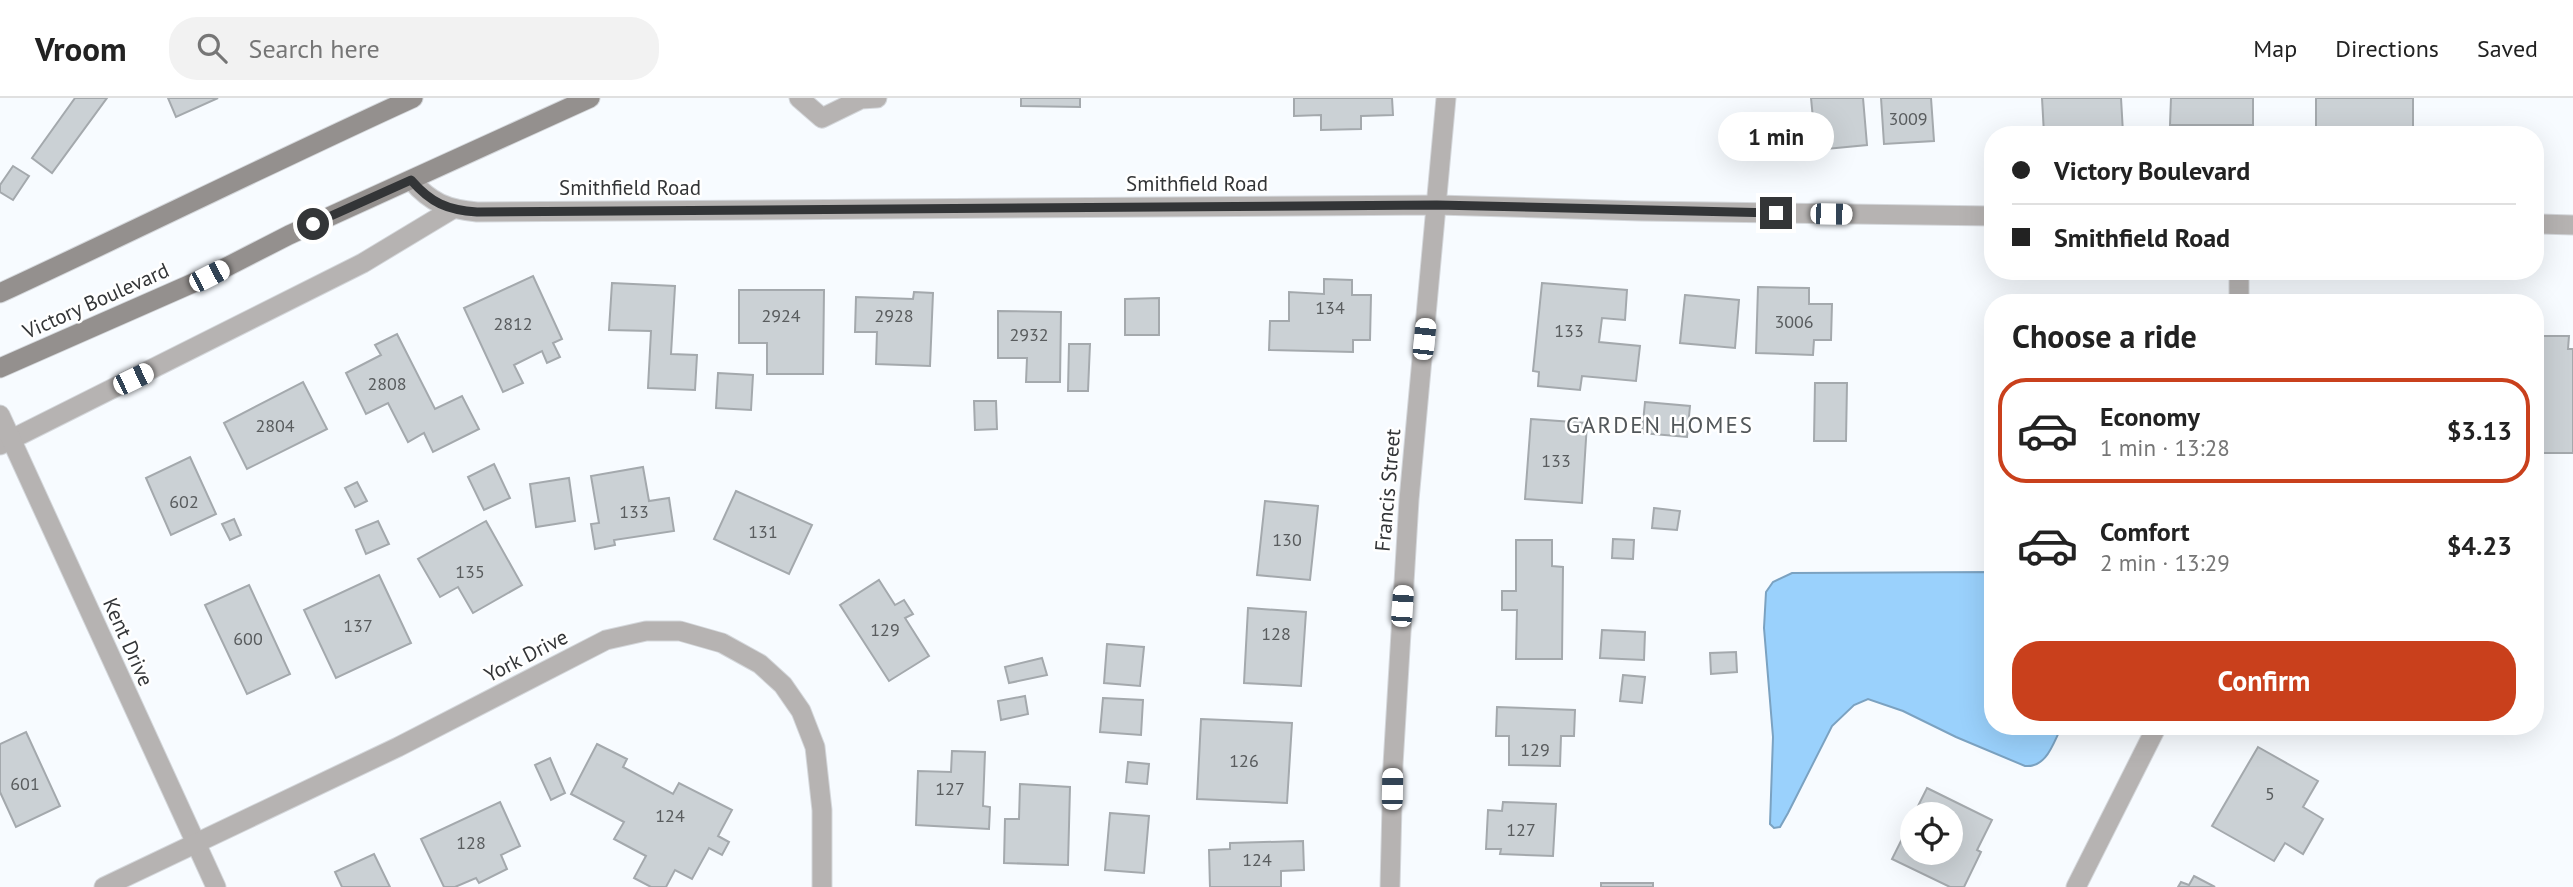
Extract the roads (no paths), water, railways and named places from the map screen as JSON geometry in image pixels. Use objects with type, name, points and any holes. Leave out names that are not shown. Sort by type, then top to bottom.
[{"type":"main road","points":[[0,293],[413,98]]},
{"type":"main road","name":"Victory Boulevard","points":[[0,368],[209,276],[289,235],[590,98]]},
{"type":"street","points":[[799,98],[822,118],[867,98]]},
{"type":"street","name":"Francis Street","points":[[1390,887],[1393,765],[1409,500],[1446,98]]},
{"type":"street","name":"Smithfield Road","points":[[411,180],[424,195],[451,210],[491,212],[1437,205],[1984,216]]},
{"type":"street","points":[[6,442],[363,263],[451,210]]},
{"type":"street","points":[[2544,225],[2573,225]]},
{"type":"street","name":"Kent Drive","points":[[0,415],[6,442],[216,887]]},
{"type":"street","name":"York Drive","points":[[104,887],[398,747],[606,640],[646,631],[680,631],[722,643],[760,664],[783,685],[801,712],[815,747],[822,810],[822,887]]},
{"type":"street","points":[[2076,887],[2152,735]]},
{"type":"water","points":[[1984,572],[1984,735],[2058,735],[2044,759],[2033,766],[2025,766],[1903,711],[1868,699],[1854,705],[1832,726],[1788,813],[1780,827],[1774,828],[1770,824],[1773,737],[1764,628],[1766,592],[1773,582],[1792,573]]},
{"type":"district","name":"GARDEN HOMES","points":[[1660,425]]}]
